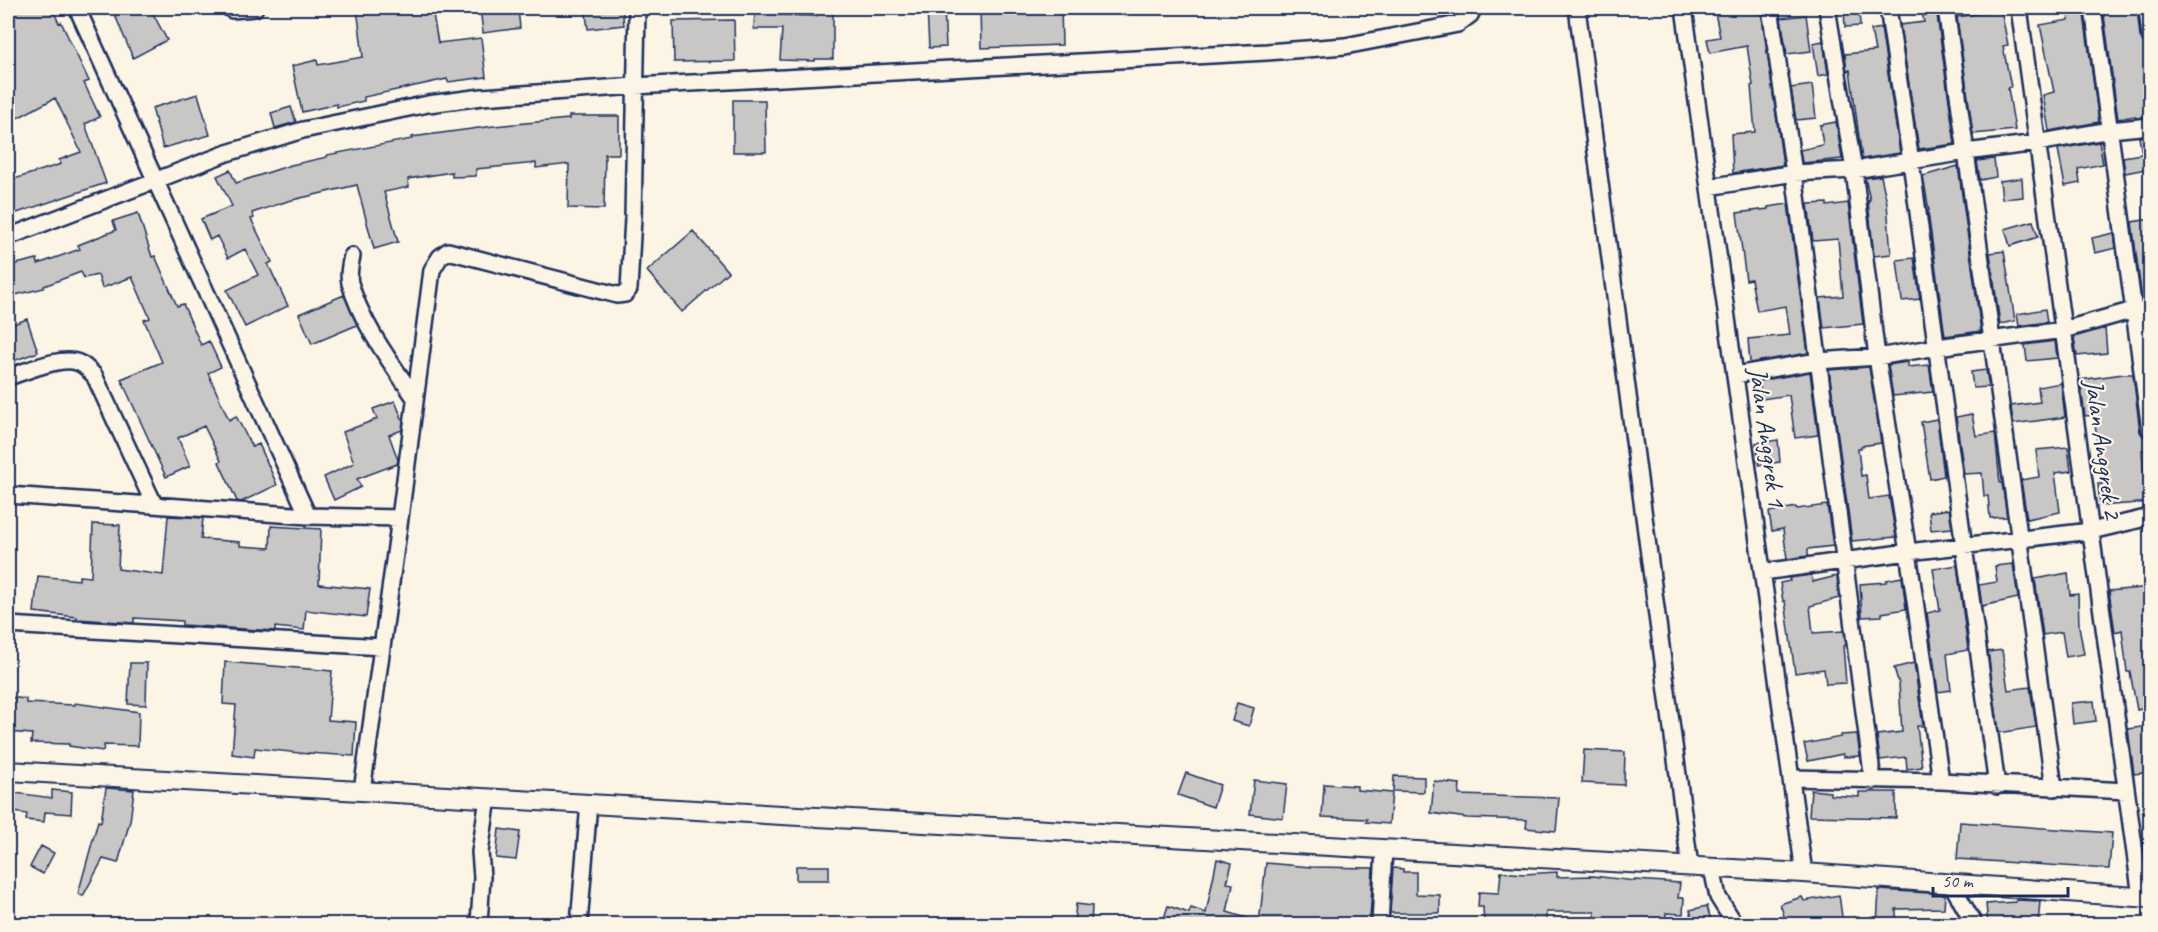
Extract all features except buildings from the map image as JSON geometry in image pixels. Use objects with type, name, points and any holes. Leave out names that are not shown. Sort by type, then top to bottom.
[{"type":"street","points":[[77,8],[308,516]]},
{"type":"street","points":[[229,8],[232,10],[255,8]]},
{"type":"street","points":[[362,791],[432,270],[440,257],[448,251],[617,295],[625,294],[629,289],[633,218],[637,8]]},
{"type":"street","points":[[8,237],[227,153],[303,130],[428,104],[635,86],[1345,46],[1458,24],[1470,15],[1473,8]]},
{"type":"street","points":[[1577,8],[1690,866]]},
{"type":"street","name":"Jalan Anggrek 1","points":[[1684,8],[1804,873]]},
{"type":"street","points":[[1770,8],[1846,562],[1873,781]]},
{"type":"street","points":[[1827,8],[1854,170],[1877,357],[1941,781]]},
{"type":"street","points":[[1888,8],[1997,786]]},
{"type":"street","points":[[1946,8],[2054,788]]},
{"type":"street","name":"Jalan Anggrek 2","points":[[2019,8],[2126,791],[2146,898]]},
{"type":"street","points":[[2093,8],[2151,430]]},
{"type":"street","points":[[2147,8],[2151,36]]},
{"type":"street","points":[[1709,187],[1794,173],[1854,170],[2110,130],[2151,126]]},
{"type":"street","points":[[352,256],[349,270],[350,282],[359,307],[384,351],[416,398]]},
{"type":"street","points":[[1735,375],[1818,361],[1877,357],[2063,330],[2134,310],[2151,310]]},
{"type":"street","points":[[8,377],[61,361],[78,362],[86,367],[94,375],[154,504]]},
{"type":"street","points":[[8,495],[308,516],[400,518]]},
{"type":"street","points":[[1762,572],[2091,531],[2151,517]]},
{"type":"street","points":[[8,625],[382,647]]},
{"type":"street","points":[[8,771],[1690,866],[2146,898]]},
{"type":"street","points":[[1791,778],[1941,781],[1997,786],[2126,791]]},
{"type":"street","points":[[479,924],[482,877],[480,852],[488,798]]},
{"type":"street","points":[[579,924],[589,803]]},
{"type":"street","points":[[1380,924],[1384,849]]},
{"type":"street","points":[[1712,868],[1718,897],[1735,924]]},
{"type":"street","points":[[1951,883],[1974,924]]}]
